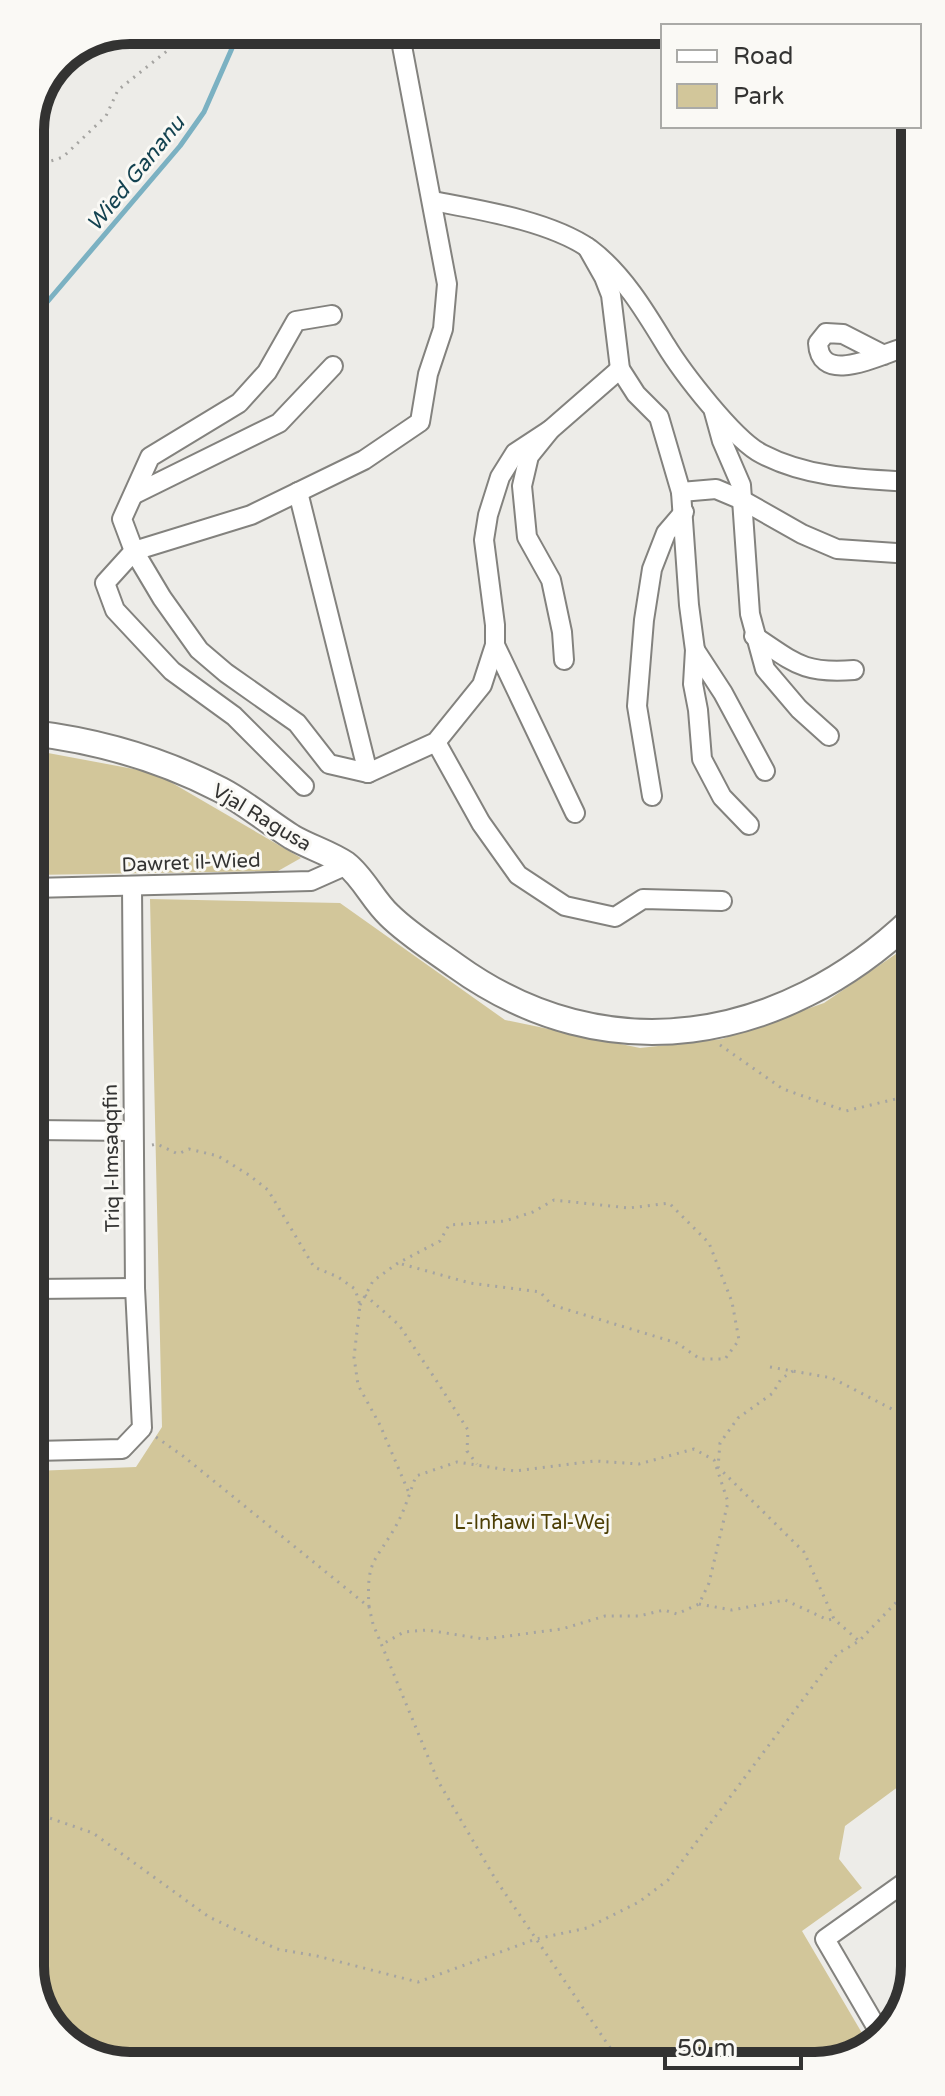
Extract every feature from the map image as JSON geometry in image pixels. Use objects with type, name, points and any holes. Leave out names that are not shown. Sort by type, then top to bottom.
[{"type":"main road","name":"Vjal Ragusa","points":[[44,735],[109,746],[182,771],[223,791],[290,836],[347,865],[389,915],[494,992],[537,1011],[578,1024],[623,1033],[699,1030],[780,1005],[827,982],[885,943],[901,918]]},
{"type":"street","points":[[304,786],[234,716],[172,671],[115,610],[105,583],[134,551],[251,515],[364,460],[420,422],[428,374],[443,329],[447,284],[402,44]]},
{"type":"street","points":[[433,201],[489,211],[547,229],[587,247],[603,260],[639,302],[672,355],[713,409],[758,453],[816,474],[901,481]]},
{"type":"street","points":[[587,247],[611,295],[620,369],[636,394],[659,417],[681,492],[695,650],[693,684],[702,759],[722,797],[749,825]]},
{"type":"street","points":[[332,315],[296,321],[267,372],[239,403],[150,457],[122,519],[134,551],[199,650],[297,723],[329,764],[368,773],[436,742],[482,685],[495,645],[484,540],[500,477],[515,453],[550,430],[620,369]]},
{"type":"street","points":[[884,355],[901,349]]},
{"type":"street","points":[[135,494],[279,423],[333,366]]},
{"type":"street","points":[[713,409],[722,441],[741,485],[750,614],[765,669],[799,709],[829,736]]},
{"type":"street","points":[[550,430],[529,456],[522,486],[527,537],[551,580],[562,632],[564,660]]},
{"type":"street","points":[[681,492],[716,489],[837,549],[901,553]]},
{"type":"street","points":[[298,492],[368,773]]},
{"type":"street","points":[[652,796],[637,706],[644,620],[652,569],[666,533],[684,512]]},
{"type":"street","points":[[754,636],[803,667],[825,672],[854,670]]},
{"type":"street","points":[[495,645],[575,813]]},
{"type":"street","points":[[695,650],[723,693],[765,771]]},
{"type":"street","points":[[436,742],[481,823],[518,875],[565,906],[615,917],[643,899],[722,901]]},
{"type":"street","name":"Dawret il-Wied","points":[[44,888],[311,881],[347,865]]},
{"type":"street","name":"Triq l-Imsaqqfin","points":[[132,886],[132,1139],[142,1428]]},
{"type":"street","points":[[44,1131],[132,1139]]},
{"type":"street","points":[[44,1289],[135,1288]]},
{"type":"street","points":[[44,1451],[122,1449],[142,1428]]},
{"type":"street","points":[[876,2026],[825,1939],[901,1885]]},
{"type":"path","points":[[44,163],[63,157],[106,116],[118,90],[176,44]]},
{"type":"path","points":[[713,1041],[783,1089],[846,1111],[901,1098]]},
{"type":"path","points":[[132,1139],[157,1144],[178,1154],[189,1149],[218,1156],[249,1175],[268,1190],[314,1267],[338,1277],[355,1289],[360,1305]]},
{"type":"path","points":[[398,1263],[470,1283],[540,1292],[552,1305],[677,1343],[700,1359],[725,1359],[739,1340],[732,1302],[709,1243],[669,1203],[629,1208],[554,1200],[533,1212],[505,1221],[449,1225],[440,1241],[398,1263],[373,1281],[360,1305],[354,1357],[358,1385],[380,1425],[409,1493]]},
{"type":"path","points":[[365,1295],[399,1325],[438,1383],[468,1430],[467,1451],[479,1466]]},
{"type":"path","points":[[770,1367],[832,1378],[901,1414]]},
{"type":"path","points":[[793,1371],[781,1379],[773,1393],[738,1418],[720,1443],[718,1467],[804,1552],[834,1619],[859,1641]]},
{"type":"path","points":[[142,1428],[183,1456],[369,1607]]},
{"type":"path","points":[[613,2052],[496,1880],[438,1781],[381,1645],[369,1607],[368,1580],[373,1560],[398,1523],[416,1476],[457,1462],[515,1471],[595,1461],[639,1464],[694,1449],[714,1460],[728,1502],[709,1583],[699,1604]]},
{"type":"path","points":[[44,1816],[93,1833],[209,1917],[277,1949],[418,1982],[536,1939],[587,1928],[639,1902],[668,1880],[837,1654],[859,1641],[901,1597]]},
{"type":"path","points":[[381,1645],[404,1632],[427,1630],[484,1639],[562,1629],[605,1616],[639,1616],[664,1610],[677,1614],[699,1604],[732,1610],[785,1600],[828,1620],[834,1619]]},
{"type":"green space","points":[[44,752],[155,773],[301,858],[278,871],[44,875]]},
{"type":"green space","name":"L-Inħawi Tal-Wej","points":[[150,899],[340,903],[505,1020],[640,1048],[722,1039],[824,1003],[901,950],[901,1785],[845,1826],[839,1859],[862,1888],[802,1931],[864,2036],[843,2047],[815,2052],[124,2052],[87,2041],[69,2027],[53,2004],[44,1966],[44,1471],[136,1467],[162,1427]]},
{"type":"waterway","name":"Wied Gananu","points":[[44,306],[180,146],[204,112],[234,44]]}]
